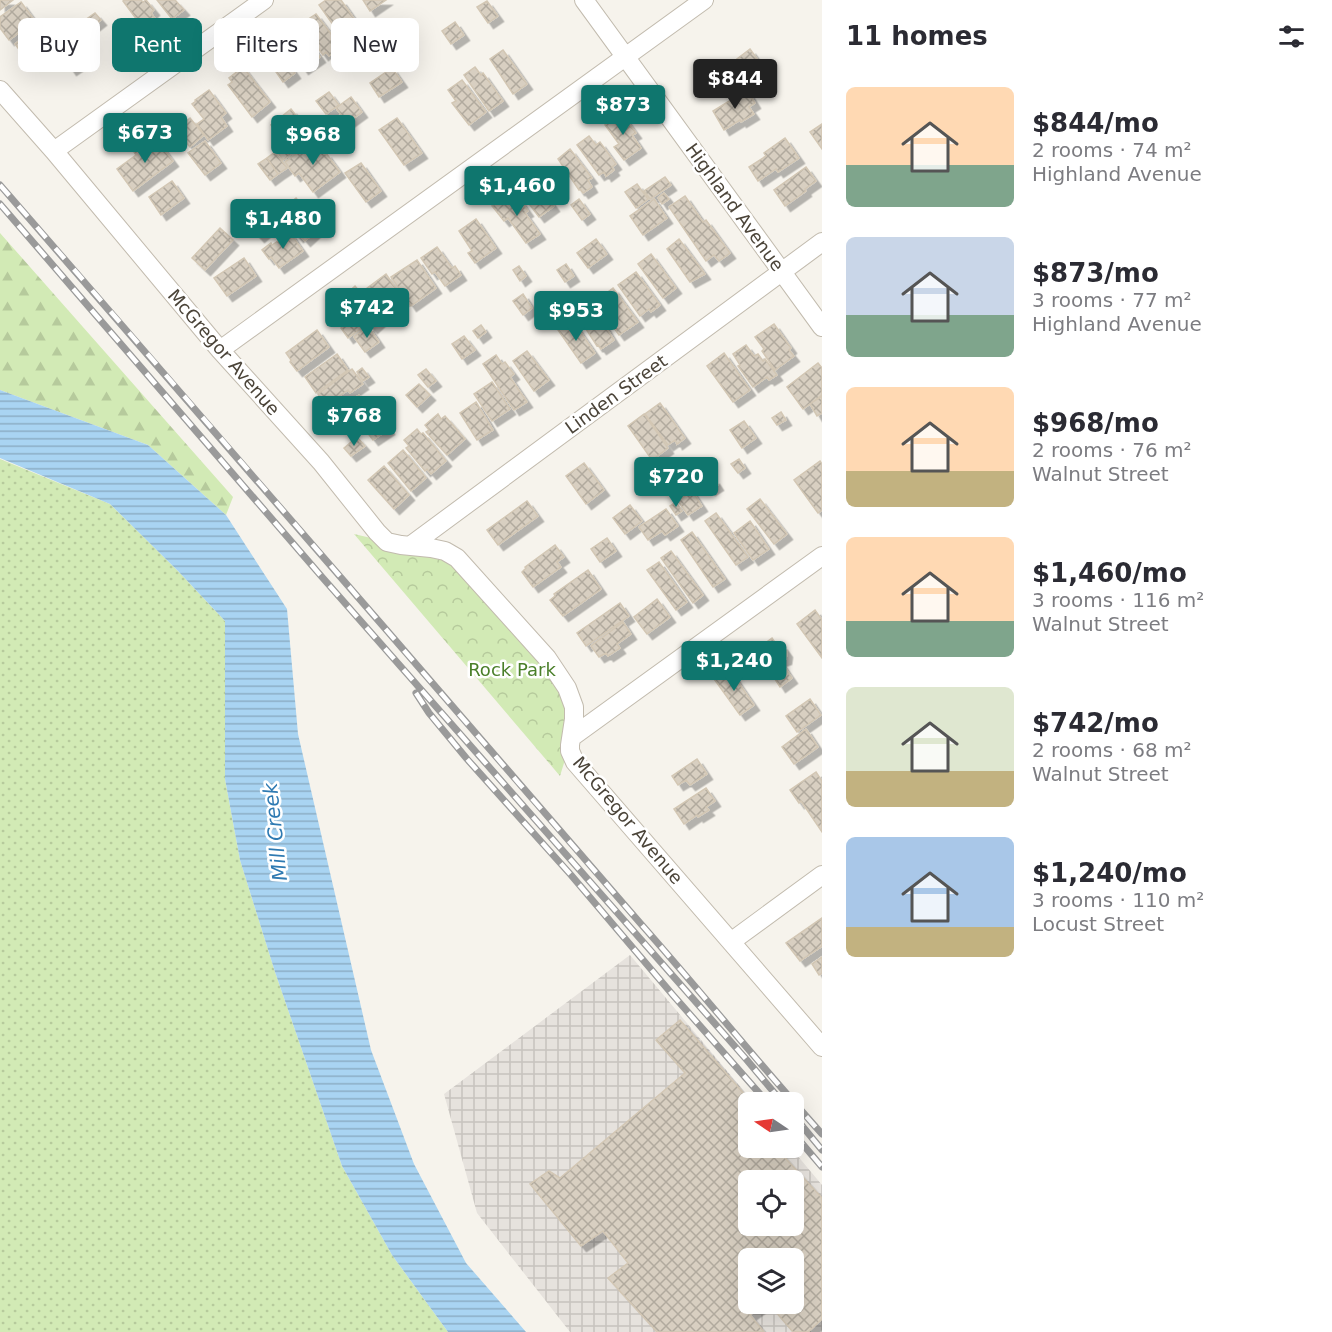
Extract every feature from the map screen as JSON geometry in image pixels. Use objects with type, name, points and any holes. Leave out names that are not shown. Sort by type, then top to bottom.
[{"type":"street","points":[[54,152],[264,0]]},
{"type":"street","name":"Highland Avenue","points":[[584,0],[822,327]]},
{"type":"street","points":[[220,350],[704,0]]},
{"type":"street","name":"McGregor Avenue","points":[[0,90],[220,350],[321,462],[377,532],[387,542],[445,551],[457,558],[547,658],[571,696],[574,707],[570,751],[575,762],[822,1047]]},
{"type":"street","name":"Linden Street","points":[[410,546],[822,242]]},
{"type":"street","points":[[572,737],[822,556]]},
{"type":"street","points":[[732,941],[822,875]]},
{"type":"shaded area","points":[[630,955],[745,1092],[738,1092],[738,1158],[799,1158],[822,1185],[822,1332],[570,1332],[477,1213],[444,1094]]},
{"type":"green space","points":[[0,233],[233,497],[226,515],[148,445],[0,390]]},
{"type":"green space","points":[[0,459],[110,504],[225,621],[225,779],[240,860],[275,972],[342,1166],[392,1255],[448,1332],[0,1332]]},
{"type":"green space","name":"Rock Park","points":[[354,534],[401,545],[445,551],[567,688],[572,737],[560,776]]},
{"type":"water","name":"Mill Creek","points":[[0,390],[148,445],[226,515],[287,609],[298,734],[371,1050],[414,1164],[466,1263],[526,1332],[448,1332],[392,1255],[342,1166],[275,972],[240,860],[225,779],[225,621],[110,504],[0,458]]},
{"type":"building","points":[[0,0],[13,0],[0,10]]},
{"type":"building","points":[[141,0],[143,2],[146,0],[154,10],[151,13],[154,18],[136,18],[123,1]]},
{"type":"building","points":[[157,0],[175,0],[184,10],[171,18]]},
{"type":"building","points":[[326,0],[341,0],[354,18],[331,18],[331,22],[319,5]]},
{"type":"building","points":[[363,0],[386,0],[370,11]]},
{"type":"building","points":[[487,1],[498,16],[488,23],[477,7]]},
{"type":"building","points":[[21,2],[33,18],[18,18],[18,33],[9,40],[0,28],[0,17]]},
{"type":"building","points":[[95,13],[99,18],[88,18]]},
{"type":"building","points":[[319,18],[331,34],[331,54],[329,56],[326,52],[323,55],[319,49]]},
{"type":"building","points":[[455,22],[464,35],[451,44],[442,31]]},
{"type":"building","points":[[750,49],[758,60],[744,70],[737,59]]},
{"type":"building","points":[[503,50],[527,84],[513,94],[490,59]]},
{"type":"building","points":[[475,67],[481,75],[483,73],[503,101],[489,111],[464,75]]},
{"type":"building","points":[[237,72],[247,72],[270,102],[252,117],[228,85],[232,82],[229,78]]},
{"type":"building","points":[[276,72],[294,72],[295,73],[283,82]]},
{"type":"building","points":[[386,72],[395,72],[402,82],[379,97],[370,83]]},
{"type":"building","points":[[462,80],[486,112],[469,125],[452,103],[456,101],[448,90]]},
{"type":"building","points":[[209,90],[226,113],[221,117],[227,126],[208,140],[197,124],[204,119],[192,104]]},
{"type":"building","points":[[747,90],[755,103],[749,107],[754,114],[724,130],[713,111]]},
{"type":"building","points":[[329,92],[339,105],[326,114],[316,101]]},
{"type":"building","points":[[351,97],[362,112],[347,123],[336,108]]},
{"type":"building","points":[[291,109],[305,127],[284,143],[271,125]]},
{"type":"building","points":[[621,113],[636,133],[632,135],[641,148],[624,160],[614,147],[619,144],[605,125]]},
{"type":"building","points":[[190,118],[204,135],[190,147],[176,130]]},
{"type":"building","points":[[397,118],[422,153],[404,165],[379,130]]},
{"type":"building","points":[[822,124],[822,149],[810,132]]},
{"type":"building","points":[[154,136],[173,161],[133,191],[117,169],[136,155],[134,152]]},
{"type":"building","points":[[297,136],[304,145],[283,160],[276,150]]},
{"type":"building","points":[[589,136],[596,145],[600,142],[616,164],[612,167],[614,170],[606,176],[604,172],[599,175],[577,145]]},
{"type":"building","points":[[785,138],[799,158],[778,172],[776,169],[758,181],[749,167],[766,156],[764,153]]},
{"type":"building","points":[[205,141],[221,163],[205,175],[188,153]]},
{"type":"building","points":[[314,141],[340,172],[313,192],[299,173],[295,176],[285,162]]},
{"type":"building","points":[[570,149],[592,178],[588,180],[592,187],[583,193],[558,159]]},
{"type":"building","points":[[275,152],[287,168],[278,174],[267,158]]},
{"type":"building","points":[[267,158],[278,174],[270,180],[258,164]]},
{"type":"building","points":[[361,163],[381,191],[366,202],[345,173]]},
{"type":"building","points":[[806,167],[816,181],[785,206],[774,190]]},
{"type":"building","points":[[532,176],[554,206],[539,217],[517,188]]},
{"type":"building","points":[[665,177],[671,185],[650,199],[644,191]]},
{"type":"building","points":[[172,181],[184,198],[161,215],[149,197]]},
{"type":"building","points":[[637,184],[648,199],[636,208],[625,192]]},
{"type":"building","points":[[664,193],[669,199],[662,204],[658,198]]},
{"type":"building","points":[[508,194],[515,203],[520,200],[528,211],[525,213],[540,234],[526,243],[508,218],[504,221],[492,206]]},
{"type":"building","points":[[685,196],[703,222],[706,220],[730,253],[719,261],[714,255],[706,261],[669,207]]},
{"type":"building","points":[[296,198],[318,229],[305,241],[300,235],[298,237],[278,213]]},
{"type":"building","points":[[579,199],[590,214],[582,220],[571,205]]},
{"type":"building","points":[[654,199],[667,218],[643,235],[630,216]]},
{"type":"building","points":[[261,207],[275,223],[259,237],[245,222]]},
{"type":"building","points":[[476,219],[496,248],[475,263],[468,253],[472,251],[459,231]]},
{"type":"building","points":[[220,228],[233,240],[205,270],[192,258]]},
{"type":"building","points":[[290,233],[303,251],[279,268],[262,250]]},
{"type":"building","points":[[596,239],[607,254],[588,268],[577,253]]},
{"type":"building","points":[[679,239],[705,274],[690,282],[667,249]]},
{"type":"building","points":[[437,247],[452,268],[455,266],[461,275],[445,286],[435,272],[432,274],[421,258]]},
{"type":"building","points":[[651,254],[676,288],[663,298],[638,264]]},
{"type":"building","points":[[244,258],[256,276],[227,296],[214,278]]},
{"type":"building","points":[[417,260],[436,288],[411,306],[391,277]]},
{"type":"building","points":[[566,264],[574,276],[565,282],[557,270]]},
{"type":"building","points":[[519,266],[526,276],[520,281],[513,270]]},
{"type":"building","points":[[636,272],[660,305],[640,316],[618,285]]},
{"type":"building","points":[[386,274],[404,300],[384,314],[366,289]]},
{"type":"building","points":[[355,286],[382,319],[372,328],[344,296]]},
{"type":"building","points":[[613,288],[638,322],[619,335],[603,313],[607,310],[599,299]]},
{"type":"building","points":[[523,294],[532,308],[523,315],[513,301]]},
{"type":"building","points":[[341,298],[363,327],[348,338],[341,328],[343,326],[329,306]]},
{"type":"building","points":[[585,305],[598,324],[602,321],[614,340],[601,349],[575,312]]},
{"type":"building","points":[[572,320],[595,353],[581,363],[558,330]]},
{"type":"building","points":[[774,324],[794,356],[775,370],[755,337]]},
{"type":"building","points":[[481,325],[486,332],[478,338],[473,331]]},
{"type":"building","points":[[368,326],[379,342],[365,352],[354,337]]},
{"type":"building","points":[[317,330],[329,347],[297,371],[286,353]]},
{"type":"building","points":[[464,336],[475,350],[462,359],[452,344]]},
{"type":"building","points":[[746,345],[754,356],[758,354],[763,361],[765,359],[777,375],[769,380],[767,377],[753,387],[738,366],[740,365],[733,354]]},
{"type":"building","points":[[527,351],[549,380],[534,391],[513,361]]},
{"type":"building","points":[[724,353],[750,390],[733,402],[707,366]]},
{"type":"building","points":[[337,354],[348,370],[316,393],[305,377]]},
{"type":"building","points":[[496,355],[502,364],[505,362],[514,374],[510,377],[527,402],[514,410],[483,364]]},
{"type":"building","points":[[818,363],[822,368],[822,395],[803,409],[787,387]]},
{"type":"building","points":[[362,368],[369,377],[363,381],[357,372]]},
{"type":"building","points":[[352,369],[363,384],[350,393],[348,390],[326,406],[318,394]]},
{"type":"building","points":[[426,369],[436,381],[428,387],[418,375]]},
{"type":"building","points":[[492,382],[510,409],[492,421],[474,394]]},
{"type":"building","points":[[419,384],[430,395],[417,407],[406,395]]},
{"type":"building","points":[[359,395],[372,414],[346,431],[334,413]]},
{"type":"building","points":[[822,396],[822,413],[817,416],[810,404]]},
{"type":"building","points":[[476,402],[493,430],[477,440],[460,413]]},
{"type":"building","points":[[660,403],[685,438],[677,444],[675,440],[668,445],[645,414]]},
{"type":"building","points":[[781,412],[786,420],[777,425],[772,418]]},
{"type":"building","points":[[438,414],[441,419],[445,416],[465,439],[447,455],[426,432],[429,430],[425,425]]},
{"type":"building","points":[[644,414],[668,448],[652,460],[628,426]]},
{"type":"building","points":[[378,416],[389,429],[373,440],[363,427]]},
{"type":"building","points":[[744,421],[756,438],[742,448],[730,430]]},
{"type":"building","points":[[417,429],[446,461],[431,474],[427,469],[425,471],[406,448],[409,446],[404,440]]},
{"type":"building","points":[[357,437],[365,446],[351,456],[344,448]]},
{"type":"building","points":[[403,450],[426,478],[411,491],[388,463]]},
{"type":"building","points":[[739,459],[745,468],[738,473],[731,464]]},
{"type":"building","points":[[820,461],[822,464],[822,510],[818,513],[794,480]]},
{"type":"building","points":[[584,463],[604,490],[586,504],[566,476]]},
{"type":"building","points":[[384,466],[409,495],[394,509],[368,480]]},
{"type":"building","points":[[682,475],[690,488],[675,498],[666,485]]},
{"type":"building","points":[[714,479],[718,485],[710,490],[706,484]]},
{"type":"building","points":[[692,491],[702,506],[688,515],[678,501]]},
{"type":"building","points":[[760,499],[787,534],[774,544],[747,509]]},
{"type":"building","points":[[527,501],[538,516],[498,545],[487,530]]},
{"type":"building","points":[[676,502],[682,511],[676,515],[670,506]]},
{"type":"building","points":[[630,505],[642,521],[625,534],[613,518]]},
{"type":"building","points":[[666,509],[678,526],[665,535],[662,531],[648,540],[639,527]]},
{"type":"building","points":[[716,513],[748,557],[736,565],[705,521]]},
{"type":"building","points":[[750,521],[769,549],[753,560],[734,533]]},
{"type":"building","points":[[692,532],[725,579],[713,587],[681,540]]},
{"type":"building","points":[[607,538],[616,551],[600,562],[591,549]]},
{"type":"building","points":[[555,545],[564,557],[557,562],[561,567],[533,587],[522,572],[525,567]]},
{"type":"building","points":[[671,551],[703,595],[693,603],[661,558]]},
{"type":"building","points":[[659,562],[687,602],[676,610],[647,570]]},
{"type":"building","points":[[588,570],[601,589],[563,616],[550,600],[555,596],[554,594]]},
{"type":"building","points":[[657,599],[670,617],[647,634],[634,617]]},
{"type":"building","points":[[620,603],[629,616],[586,646],[577,633]]},
{"type":"building","points":[[815,610],[822,620],[822,658],[797,624]]},
{"type":"building","points":[[623,622],[631,634],[617,644],[620,648],[608,656],[606,653],[599,657],[591,646]]},
{"type":"building","points":[[772,638],[787,652],[786,659],[780,661],[792,678],[780,687],[756,650]]},
{"type":"building","points":[[729,669],[754,705],[740,715],[714,679]]},
{"type":"building","points":[[810,699],[821,715],[797,732],[786,716]]},
{"type":"building","points":[[806,729],[818,747],[794,764],[782,747]]},
{"type":"building","points":[[697,759],[707,774],[690,785],[686,780],[678,785],[672,776]]},
{"type":"building","points":[[816,772],[822,781],[822,832],[801,801],[799,803],[790,790]]},
{"type":"building","points":[[706,788],[715,801],[706,807],[709,810],[684,824],[674,809]]},
{"type":"building","points":[[822,918],[822,946],[800,961],[786,943]]},
{"type":"building","points":[[822,957],[822,973],[819,975],[812,964]]},
{"type":"building","points":[[680,1020],[742,1092],[738,1092],[738,1158],[785,1158],[796,1170],[738,1170],[738,1236],[804,1236],[804,1178],[822,1198],[822,1319],[808,1332],[793,1332],[778,1314],[804,1314],[804,1248],[738,1248],[738,1314],[751,1314],[764,1332],[657,1332],[608,1278],[628,1263],[603,1231],[581,1246],[530,1184],[549,1171],[560,1178],[685,1073],[656,1040]]},
{"type":"railway","points":[[0,185],[822,1134]]},
{"type":"railway","points":[[0,204],[322,577],[774,1092]]},
{"type":"railway","points":[[416,693],[429,713],[467,759],[571,875],[758,1092]]},
{"type":"railway","points":[[804,1128],[822,1150]]},
{"type":"railway","points":[[804,1146],[822,1167]]}]
